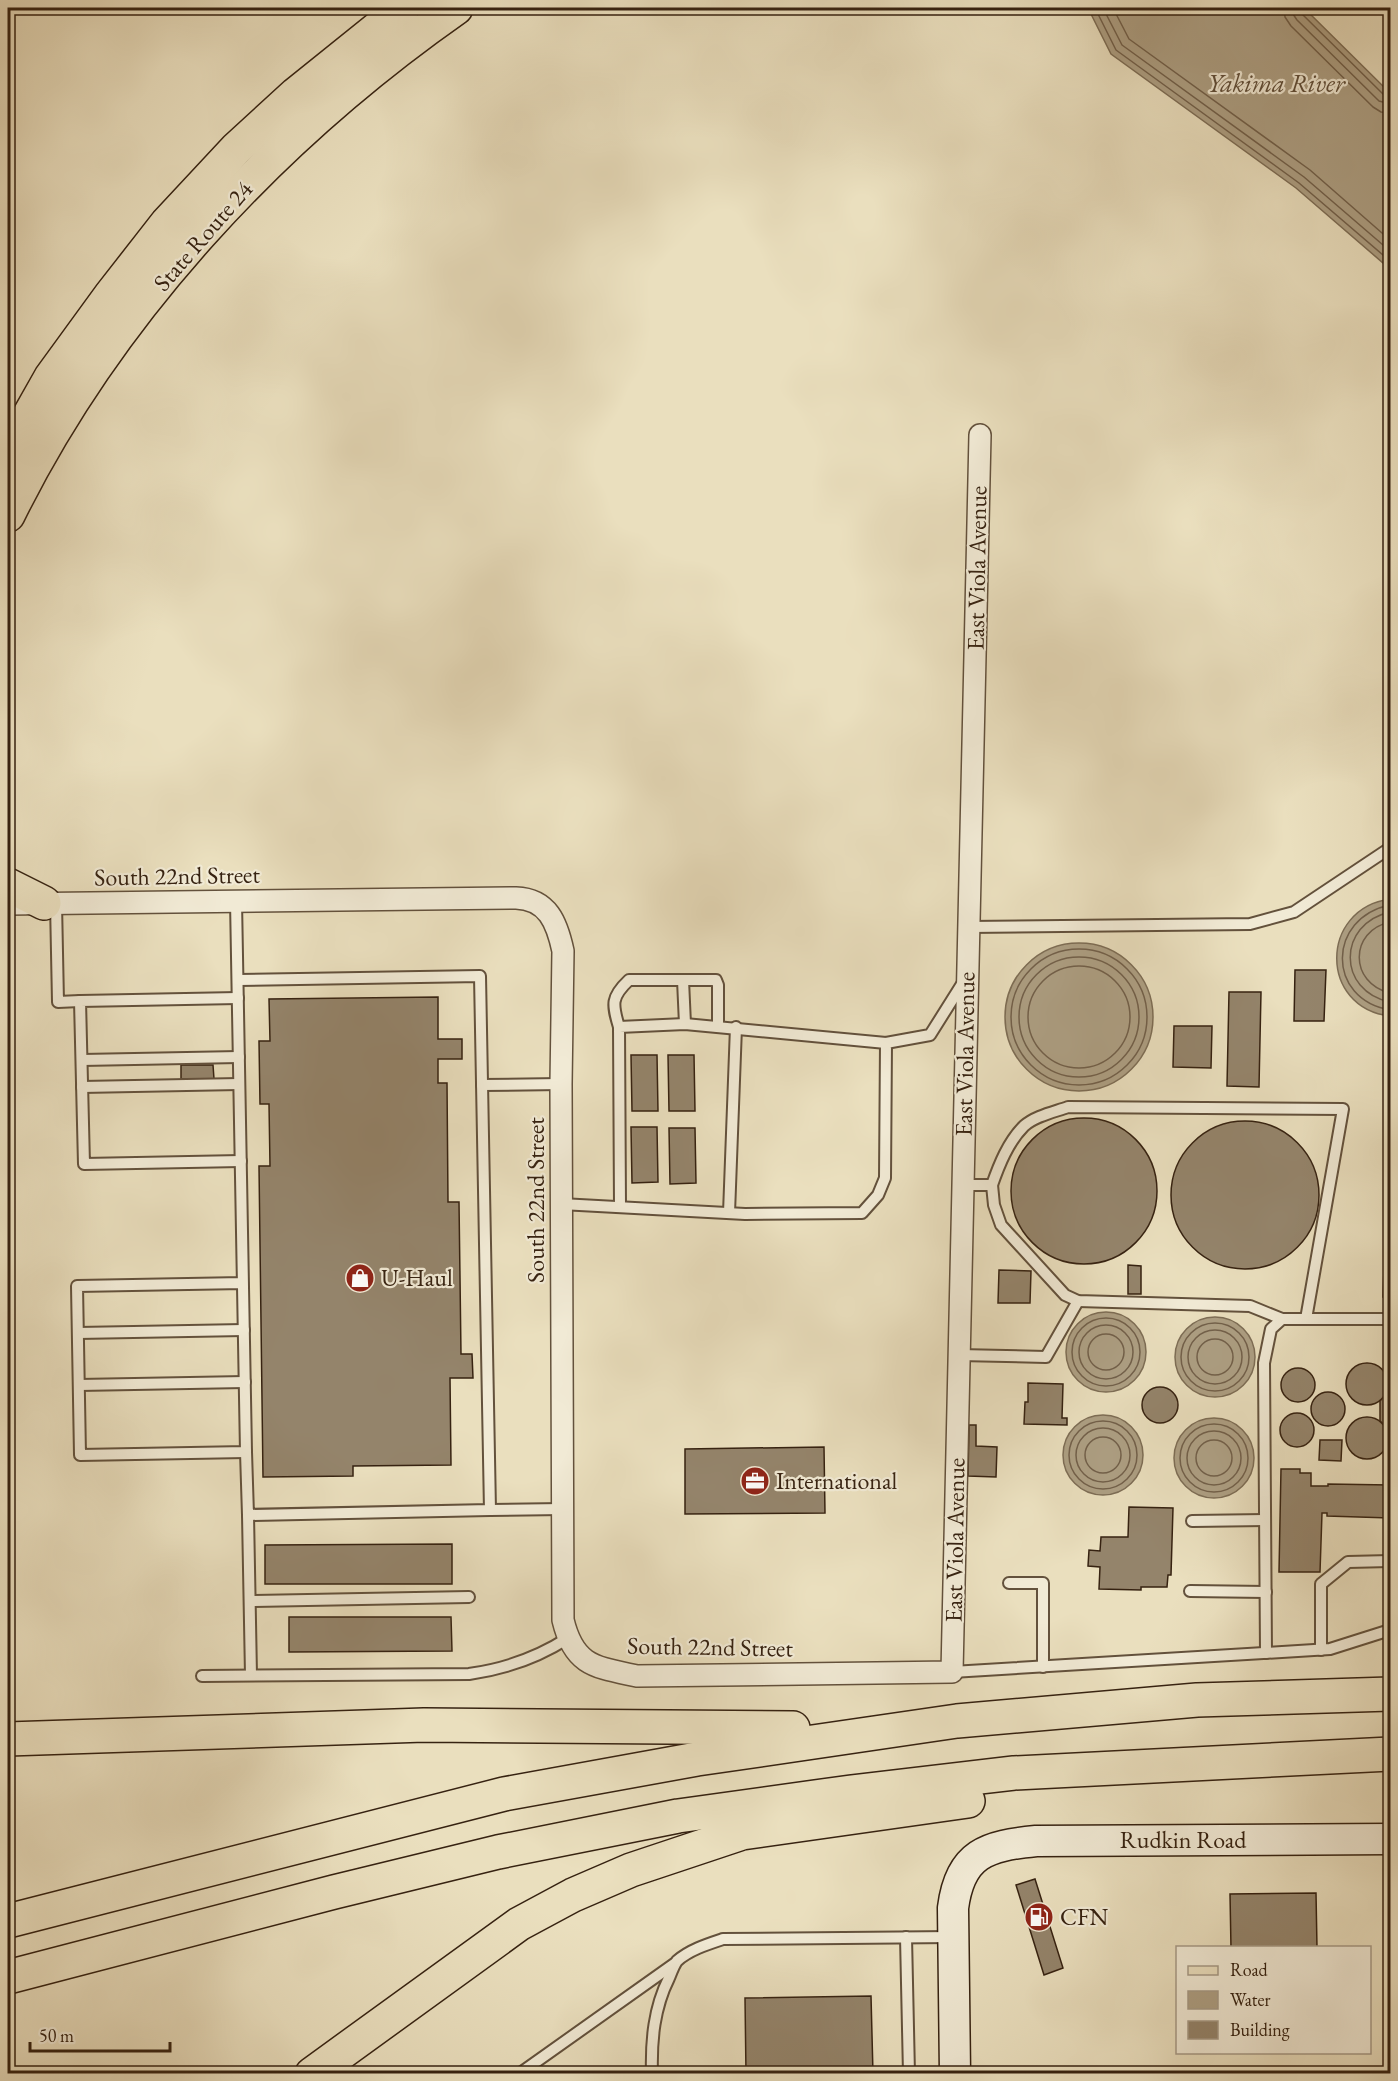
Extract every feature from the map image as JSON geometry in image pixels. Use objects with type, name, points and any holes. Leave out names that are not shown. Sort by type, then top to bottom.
[{"type":"main road","name":"State Route 24","points":[[8,453],[51,377],[167,223],[236,149],[296,94],[403,8]]},
{"type":"main road","name":"State Route 24","points":[[8,515],[26,477],[73,400],[123,329],[180,257],[293,139],[348,90],[416,35],[456,8]]},
{"type":"main road","points":[[8,885],[50,903]]},
{"type":"main road","points":[[8,1723],[22,1738],[424,1725],[784,1729],[957,1721],[1197,1700],[1390,1694]]},
{"type":"main road","points":[[8,1921],[504,1794],[697,1759],[957,1721]]},
{"type":"main road","points":[[312,2073],[519,1924],[573,1895],[631,1870],[742,1833],[1028,1792],[1294,1773],[1390,1756]]},
{"type":"main road","points":[[8,1977],[498,1852],[678,1816],[851,1792],[1014,1773],[1390,1756]]},
{"type":"street","name":"East Viola Avenue","points":[[952,1672],[980,435]]},
{"type":"street","name":"South 22nd Street","points":[[8,904],[525,898],[547,909],[559,934],[563,951],[562,1509],[563,1620],[568,1638],[582,1658],[603,1669],[637,1676],[952,1672]]},
{"type":"street","name":"Rudkin Road","points":[[953,1937],[956,1886],[963,1872],[978,1855],[995,1847],[1036,1841],[1390,1839]]},
{"type":"street","points":[[953,1937],[955,2073]]},
{"type":"lane","points":[[969,927],[1250,924],[1294,912],[1390,848]]},
{"type":"lane","points":[[236,901],[251,1675]]},
{"type":"lane","points":[[50,903],[58,1002],[238,998]]},
{"type":"lane","points":[[238,980],[480,976],[489,1510]]},
{"type":"lane","points":[[619,1027],[685,1024],[736,1027],[886,1043],[930,1035],[966,978]]},
{"type":"lane","points":[[620,1207],[619,1027],[613,1006],[618,990],[628,980],[716,980],[718,1026]]},
{"type":"lane","points":[[683,980],[685,1024]]},
{"type":"lane","points":[[80,1001],[84,1164],[241,1161]]},
{"type":"lane","points":[[729,1213],[736,1027]]},
{"type":"lane","points":[[561,1204],[729,1213],[862,1213],[878,1195],[885,1178],[886,1043]]},
{"type":"lane","points":[[82,1060],[239,1058]]},
{"type":"lane","points":[[82,1087],[239,1084]]},
{"type":"lane","points":[[482,1085],[561,1084]]},
{"type":"lane","points":[[1306,1319],[1343,1109],[1068,1107],[1042,1116],[1024,1126],[1001,1158],[992,1185],[994,1205],[1000,1225],[1065,1295],[1078,1301],[1250,1306],[1282,1319],[1306,1319],[1390,1319]]},
{"type":"lane","points":[[963,1185],[992,1185]]},
{"type":"lane","points":[[243,1283],[77,1286],[80,1455],[246,1452]]},
{"type":"lane","points":[[959,1355],[1046,1357],[1078,1301]]},
{"type":"lane","points":[[1266,1653],[1264,1363],[1271,1329],[1282,1319]]},
{"type":"lane","points":[[78,1333],[244,1330]]},
{"type":"lane","points":[[79,1385],[245,1382]]},
{"type":"lane","points":[[248,1515],[562,1509]]},
{"type":"lane","points":[[1192,1521],[1265,1520]]},
{"type":"lane","points":[[1321,1650],[1321,1584],[1348,1562],[1390,1561]]},
{"type":"lane","points":[[1009,1583],[1043,1583],[1043,1667]]},
{"type":"lane","points":[[1190,1591],[1266,1592]]},
{"type":"lane","points":[[250,1601],[469,1597]]},
{"type":"lane","points":[[952,1672],[1321,1650],[1390,1630]]},
{"type":"lane","points":[[202,1676],[469,1674],[509,1666],[532,1658],[568,1638]]},
{"type":"lane","points":[[906,1937],[909,2073]]},
{"type":"lane","points":[[519,2073],[677,1962],[700,1947],[723,1939],[953,1937]]},
{"type":"lane","points":[[652,2073],[656,2011],[660,1997],[677,1962]]},
{"type":"water","name":"Yakima River","points":[[1088,8],[1304,8],[1390,93],[1390,269],[1296,188],[1111,54]]},
{"type":"water","points":[[1390,899],[1390,1016],[1367,1009],[1350,996],[1340,978],[1337,958],[1340,938],[1350,920],[1367,907]]},
{"type":"water","points":[[1079,943],[1107,949],[1131,965],[1147,989],[1153,1017],[1147,1045],[1131,1069],[1107,1085],[1079,1091],[1051,1085],[1027,1069],[1011,1045],[1005,1017],[1011,989],[1027,965],[1051,949]]},
{"type":"water","points":[[1106,1312],[1121,1315],[1134,1324],[1143,1337],[1146,1352],[1143,1367],[1134,1380],[1121,1389],[1106,1392],[1091,1389],[1078,1380],[1069,1367],[1066,1352],[1069,1337],[1078,1324],[1091,1315]]},
{"type":"water","points":[[1215,1317],[1230,1320],[1243,1329],[1252,1342],[1255,1357],[1252,1372],[1243,1385],[1230,1394],[1215,1397],[1200,1394],[1187,1385],[1178,1372],[1175,1357],[1178,1342],[1187,1329],[1200,1320]]},
{"type":"water","points":[[1103,1415],[1118,1418],[1131,1427],[1140,1440],[1143,1455],[1140,1470],[1131,1483],[1118,1492],[1103,1495],[1088,1492],[1075,1483],[1066,1470],[1063,1455],[1066,1440],[1075,1427],[1088,1418]]},
{"type":"water","points":[[1214,1418],[1229,1421],[1242,1430],[1251,1443],[1254,1458],[1251,1473],[1242,1486],[1229,1495],[1214,1498],[1199,1495],[1186,1486],[1177,1473],[1174,1458],[1177,1443],[1186,1430],[1199,1421]]},
{"type":"building","points":[[1295,970],[1326,970],[1324,1021],[1294,1021]]},
{"type":"building","points":[[1229,992],[1261,992],[1259,1087],[1227,1086]]},
{"type":"building","name":"U-Haul","points":[[438,997],[438,1039],[462,1039],[462,1059],[438,1059],[438,1083],[447,1083],[448,1202],[459,1202],[461,1354],[472,1354],[473,1378],[450,1378],[451,1465],[353,1466],[353,1476],[263,1477],[259,1166],[270,1166],[269,1104],[260,1104],[259,1041],[270,1041],[269,999]]},
{"type":"building","points":[[1174,1026],[1212,1026],[1211,1068],[1173,1067]]},
{"type":"building","points":[[631,1055],[657,1055],[658,1111],[632,1111]]},
{"type":"building","points":[[668,1055],[694,1055],[695,1111],[669,1111]]},
{"type":"building","points":[[181,1065],[213,1065],[214,1079],[181,1079]]},
{"type":"building","points":[[1084,1118],[1112,1123],[1136,1139],[1152,1163],[1157,1191],[1152,1219],[1136,1243],[1112,1259],[1084,1264],[1056,1259],[1032,1243],[1016,1219],[1011,1191],[1016,1163],[1032,1139],[1056,1123]]},
{"type":"building","points":[[1245,1121],[1259,1122],[1273,1127],[1286,1133],[1297,1143],[1307,1154],[1313,1167],[1318,1181],[1318,1209],[1313,1223],[1307,1236],[1297,1247],[1286,1257],[1273,1263],[1259,1268],[1245,1269],[1231,1268],[1217,1263],[1204,1257],[1193,1247],[1183,1236],[1177,1223],[1172,1209],[1171,1195],[1172,1181],[1177,1167],[1183,1154],[1193,1143],[1204,1133],[1217,1127],[1231,1122]]},
{"type":"building","points":[[631,1127],[657,1127],[658,1182],[632,1183]]},
{"type":"building","points":[[669,1128],[695,1128],[696,1183],[670,1184]]},
{"type":"building","points":[[1128,1265],[1141,1266],[1141,1294],[1128,1294]]},
{"type":"building","points":[[1384,1268],[1390,1268],[1390,1297],[1383,1297]]},
{"type":"building","points":[[999,1270],[1031,1271],[1030,1303],[998,1303]]},
{"type":"building","points":[[1367,1363],[1375,1364],[1382,1369],[1387,1376],[1387,1392],[1382,1399],[1375,1404],[1367,1405],[1359,1404],[1352,1399],[1347,1392],[1346,1384],[1347,1376],[1352,1369],[1359,1364]]},
{"type":"building","points":[[1298,1368],[1310,1373],[1315,1385],[1310,1397],[1298,1402],[1286,1397],[1281,1385],[1286,1373]]},
{"type":"building","points":[[1028,1383],[1063,1384],[1062,1418],[1067,1418],[1067,1425],[1024,1424],[1025,1402],[1028,1402]]},
{"type":"building","points":[[1160,1387],[1173,1392],[1178,1405],[1173,1418],[1160,1423],[1147,1418],[1142,1405],[1147,1392]]},
{"type":"building","points":[[1328,1392],[1340,1397],[1345,1409],[1340,1421],[1328,1426],[1316,1421],[1311,1409],[1316,1397]]},
{"type":"building","points":[[1387,1393],[1390,1393],[1390,1440],[1385,1426],[1380,1421],[1380,1401]]},
{"type":"building","points":[[1297,1413],[1309,1418],[1314,1430],[1309,1442],[1297,1447],[1285,1442],[1280,1430],[1285,1418]]},
{"type":"building","points":[[1367,1417],[1375,1418],[1382,1423],[1387,1430],[1387,1446],[1382,1453],[1375,1458],[1367,1459],[1359,1458],[1352,1453],[1347,1446],[1346,1438],[1347,1430],[1352,1423],[1359,1418]]},
{"type":"building","points":[[969,1425],[976,1425],[976,1446],[997,1447],[996,1477],[968,1476]]},
{"type":"building","points":[[1320,1440],[1342,1440],[1341,1461],[1319,1460]]},
{"type":"building","name":"International","points":[[824,1447],[825,1513],[685,1514],[685,1449]]},
{"type":"building","points":[[1281,1469],[1300,1469],[1300,1473],[1311,1473],[1311,1486],[1390,1485],[1390,1518],[1327,1516],[1327,1513],[1322,1513],[1320,1572],[1279,1572]]},
{"type":"building","points":[[1129,1507],[1173,1508],[1171,1575],[1168,1575],[1167,1587],[1141,1587],[1141,1590],[1099,1589],[1100,1567],[1088,1566],[1089,1550],[1100,1551],[1101,1537],[1128,1537]]},
{"type":"building","points":[[452,1544],[452,1584],[265,1584],[265,1545]]},
{"type":"building","points":[[289,1617],[451,1617],[452,1651],[289,1652]]},
{"type":"building","points":[[1035,1879],[1063,1968],[1044,1975],[1016,1885]]},
{"type":"building","points":[[1316,1893],[1317,1946],[1231,1946],[1230,1894]]},
{"type":"building","points":[[871,1996],[873,2074],[746,2074],[745,1998]]},
{"type":"place","name":"U-Haul","points":[[360,1278]]},
{"type":"place","name":"International","points":[[755,1481]]},
{"type":"place","name":"CFN","points":[[1039,1917]]}]
